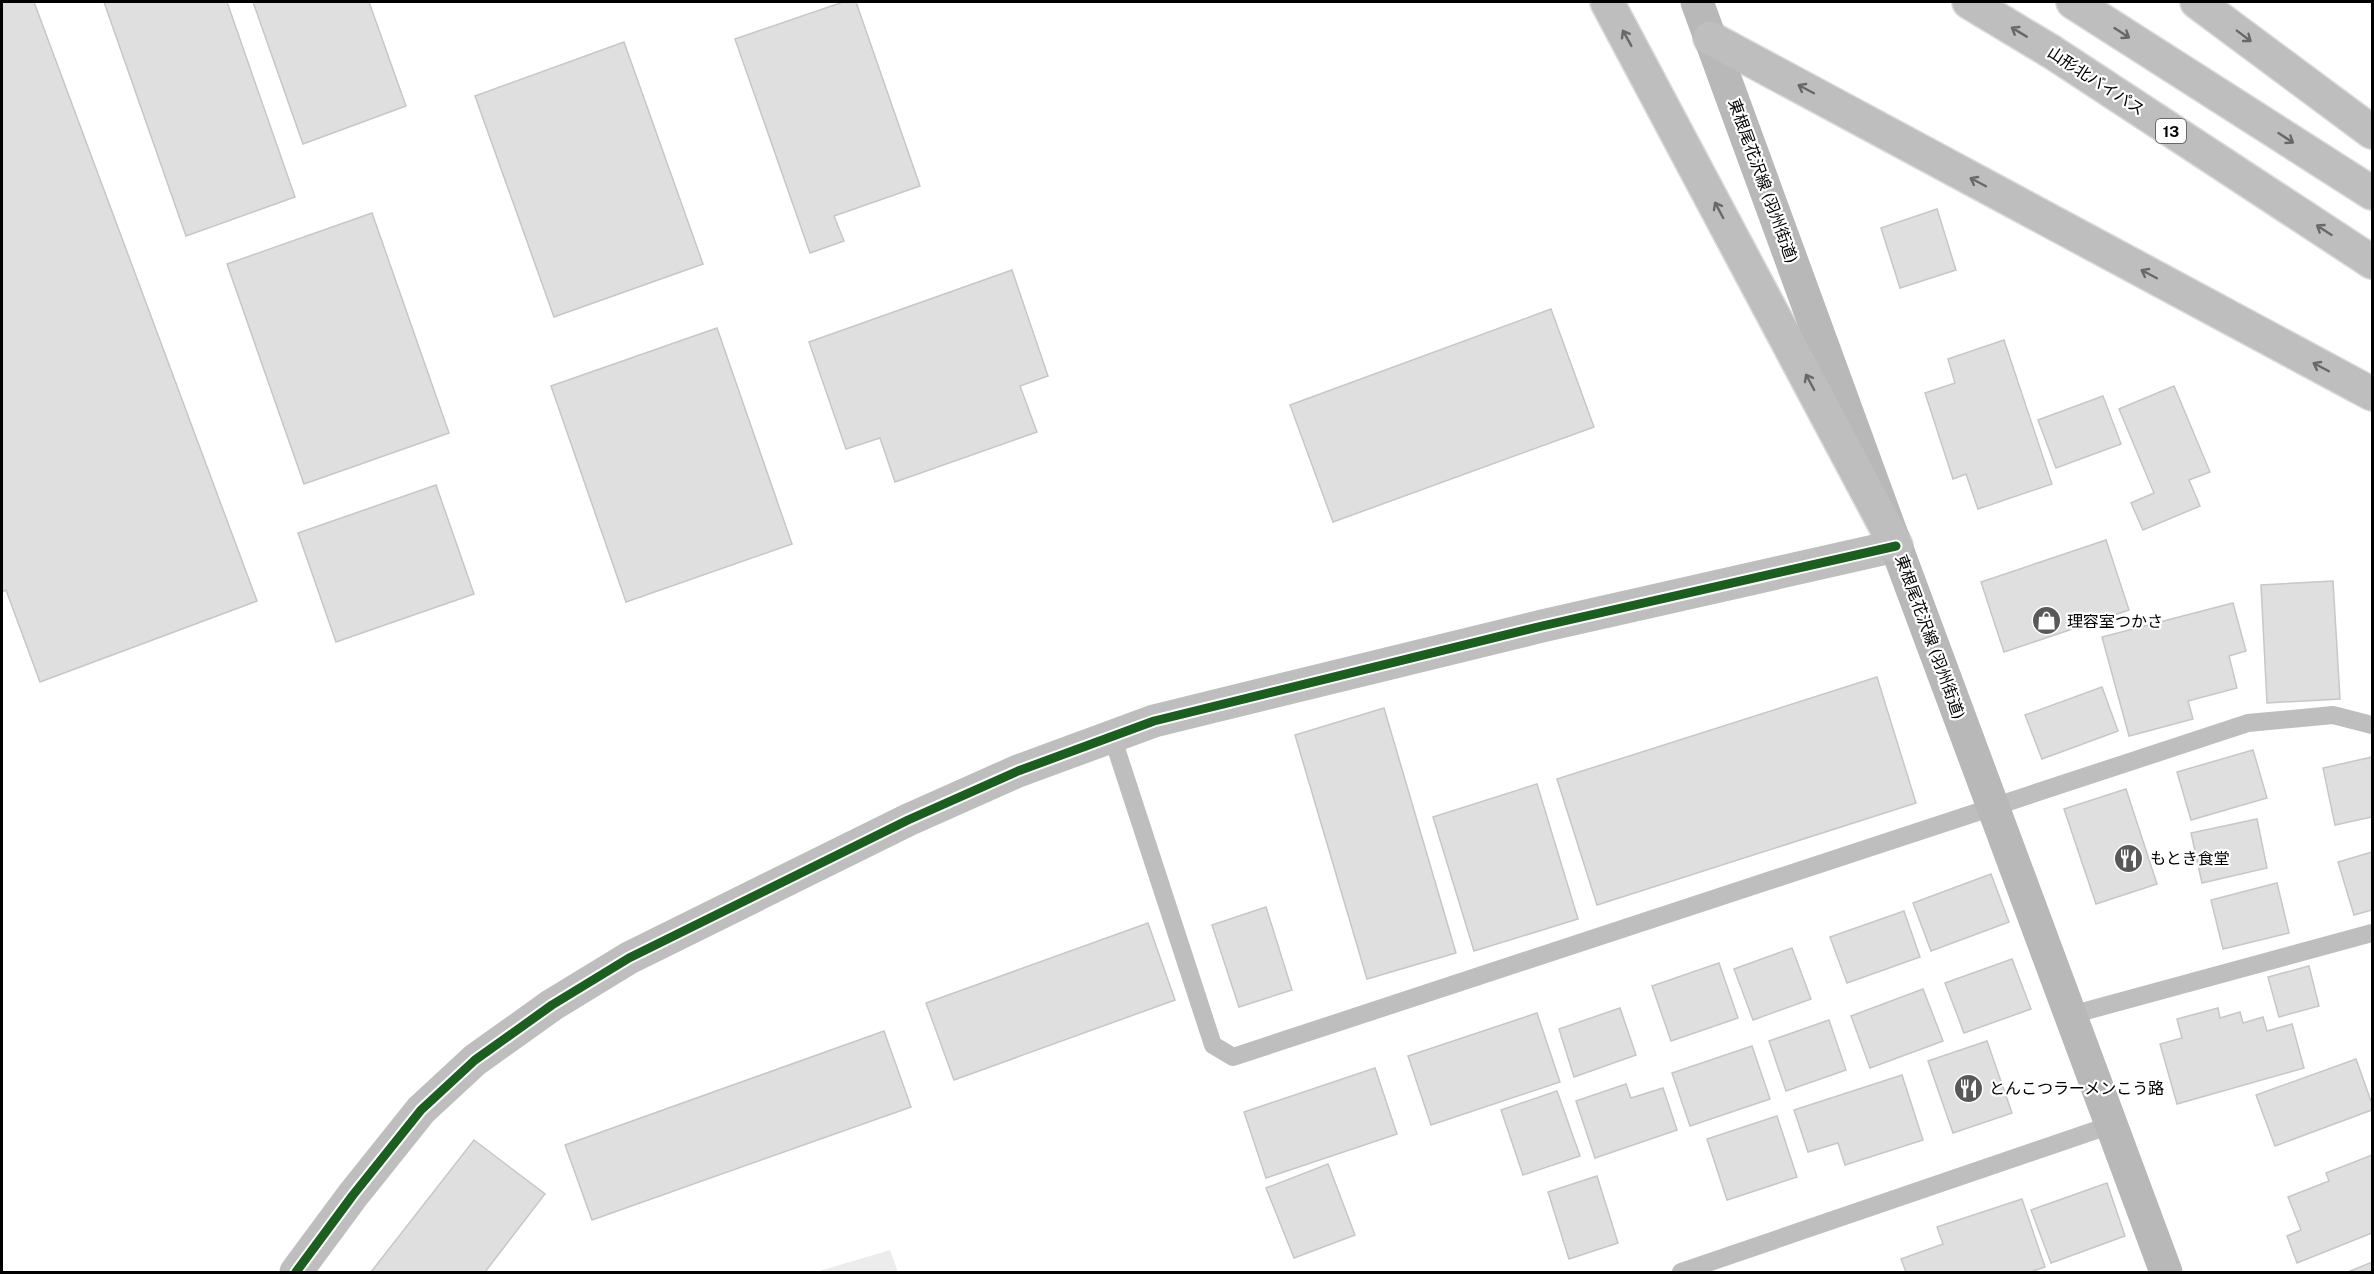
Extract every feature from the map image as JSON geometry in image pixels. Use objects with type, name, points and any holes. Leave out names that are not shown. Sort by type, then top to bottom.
[{"type":"main road","points":[[296,1272],[353,1195],[422,1110],[475,1060],[552,1005],[629,958],[908,820],[1018,771],[1154,721],[1542,626],[1896,546],[1607,2]]},
{"type":"main road","name":"東根尾花沢線 (羽州街道)","points":[[1697,2],[2166,1272]]},
{"type":"main road","name":"山形北バイパス","points":[[1968,2],[2052,52],[2373,262]]},
{"type":"main road","points":[[2073,2],[2373,193]]},
{"type":"main road","points":[[2197,2],[2373,132]]},
{"type":"main road","points":[[1710,38],[2373,394]]},
{"type":"lane","points":[[1112,736],[1213,1045],[1233,1057],[2248,723],[2333,715],[2373,725]]},
{"type":"lane","points":[[2071,1015],[2373,933]]},
{"type":"lane","points":[[1681,1272],[2112,1125]]},
{"type":"shaded area","points":[[890,1250],[898,1272],[816,1272]]},
{"type":"building","points":[[2,2],[34,2],[257,601],[40,682],[6,590],[2,592]]},
{"type":"building","points":[[104,2],[227,2],[295,197],[186,236]]},
{"type":"building","points":[[253,2],[369,2],[406,106],[303,144]]},
{"type":"building","points":[[843,2],[856,2],[920,186],[834,216],[844,241],[810,253],[735,39]]},
{"type":"building","points":[[624,42],[703,264],[554,317],[475,96]]},
{"type":"building","points":[[1937,209],[1956,270],[1900,288],[1881,228]]},
{"type":"building","points":[[372,213],[449,433],[304,484],[227,264]]},
{"type":"building","points":[[1012,270],[1048,376],[1020,386],[1037,432],[895,482],[880,438],[846,449],[809,342]]},
{"type":"building","points":[[1551,309],[1594,427],[1333,522],[1290,405]]},
{"type":"building","points":[[717,328],[792,544],[626,602],[551,386]]},
{"type":"building","points":[[2004,340],[2052,484],[1978,509],[1966,474],[1953,479],[1925,393],[1955,383],[1948,359]]},
{"type":"building","points":[[2174,386],[2210,472],[2189,480],[2200,506],[2143,530],[2131,503],[2154,493],[2119,409]]},
{"type":"building","points":[[2103,396],[2121,444],[2056,468],[2038,420]]},
{"type":"building","points":[[436,485],[474,594],[336,642],[298,533]]},
{"type":"building","points":[[2106,540],[2129,610],[2004,652],[1981,582]]},
{"type":"building","points":[[2333,581],[2340,699],[2267,703],[2261,585]]},
{"type":"building","points":[[2233,603],[2246,651],[2229,656],[2237,688],[2188,701],[2193,719],[2129,736],[2102,637]]},
{"type":"building","points":[[1877,677],[1916,803],[1597,905],[1557,779]]},
{"type":"building","points":[[2102,687],[2118,731],[2042,759],[2025,715]]},
{"type":"building","points":[[1384,708],[1456,953],[1367,979],[1295,735]]},
{"type":"building","points":[[2253,750],[2267,798],[2191,820],[2177,772]]},
{"type":"building","points":[[2372,757],[2372,817],[2335,825],[2323,768]]},
{"type":"building","points":[[1537,784],[1578,919],[1474,951],[1433,817]]},
{"type":"building","points":[[2126,789],[2157,884],[2096,904],[2064,809]]},
{"type":"building","points":[[2257,819],[2267,868],[2202,883],[2191,833]]},
{"type":"building","points":[[2372,852],[2372,910],[2354,915],[2338,862]]},
{"type":"building","points":[[1991,874],[2009,922],[1931,951],[1913,903]]},
{"type":"building","points":[[2277,883],[2289,933],[2223,949],[2211,900]]},
{"type":"building","points":[[1266,907],[1292,990],[1239,1007],[1212,925]]},
{"type":"building","points":[[1904,911],[1920,957],[1847,983],[1830,937]]},
{"type":"building","points":[[1148,923],[1175,1000],[954,1080],[926,1003]]},
{"type":"building","points":[[1792,948],[1811,999],[1753,1020],[1734,969]]},
{"type":"building","points":[[2012,959],[2031,1009],[1964,1033],[1945,983]]},
{"type":"building","points":[[1719,963],[1738,1018],[1671,1041],[1652,986]]},
{"type":"building","points":[[2309,966],[2319,1006],[2279,1017],[2268,977]]},
{"type":"building","points":[[1923,989],[1943,1041],[1870,1068],[1851,1016]]},
{"type":"building","points":[[1620,1008],[1636,1055],[1574,1077],[1559,1029]]},
{"type":"building","points":[[2218,1008],[2220,1018],[2240,1012],[2243,1023],[2263,1017],[2267,1031],[2292,1024],[2304,1068],[2177,1104],[2160,1044],[2182,1038],[2177,1019]]},
{"type":"building","points":[[1537,1013],[1560,1082],[1431,1125],[1408,1056]]},
{"type":"building","points":[[1829,1020],[1846,1070],[1786,1091],[1769,1041]]},
{"type":"building","points":[[884,1031],[911,1107],[592,1220],[565,1145]]},
{"type":"building","points":[[1987,1041],[2012,1113],[1953,1133],[1928,1061]]},
{"type":"building","points":[[1752,1046],[1770,1099],[1690,1126],[1672,1073]]},
{"type":"building","points":[[2356,1059],[2372,1110],[2275,1146],[2256,1095]]},
{"type":"building","points":[[1375,1068],[1397,1134],[1266,1178],[1244,1112]]},
{"type":"building","points":[[1902,1075],[1923,1140],[1845,1165],[1838,1143],[1808,1152],[1794,1110]]},
{"type":"building","points":[[1626,1084],[1631,1098],[1663,1088],[1677,1130],[1595,1158],[1576,1101]]},
{"type":"building","points":[[1557,1091],[1580,1156],[1523,1175],[1501,1110]]},
{"type":"building","points":[[1777,1116],[1797,1177],[1727,1200],[1707,1139]]},
{"type":"building","points":[[474,1140],[545,1194],[485,1272],[371,1272]]},
{"type":"building","points":[[2372,1155],[2372,1233],[2297,1263],[2287,1236],[2301,1230],[2288,1197],[2329,1181],[2326,1173]]},
{"type":"building","points":[[1328,1164],[1355,1235],[1294,1258],[1266,1188]]},
{"type":"building","points":[[1597,1176],[1618,1243],[1569,1259],[1548,1192]]},
{"type":"building","points":[[2107,1183],[2125,1236],[2051,1263],[2031,1210]]},
{"type":"building","points":[[2022,1199],[2045,1267],[2030,1272],[1906,1272],[1901,1259],[1943,1244],[1937,1227]]},
{"type":"building","points":[[2372,1262],[2372,1272],[2348,1272]]},
{"type":"cycle path","points":[[296,1272],[353,1195],[421,1110],[475,1060],[552,1005],[629,958],[908,820],[1018,771],[1154,721],[1542,626],[1896,546]]},
{"type":"place","name":"理容室つかさ","points":[[2046,621]]},
{"type":"place","name":"もとき食堂","points":[[2129,858]]},
{"type":"place","name":"とんこつラーメンこう路","points":[[1968,1088]]}]
